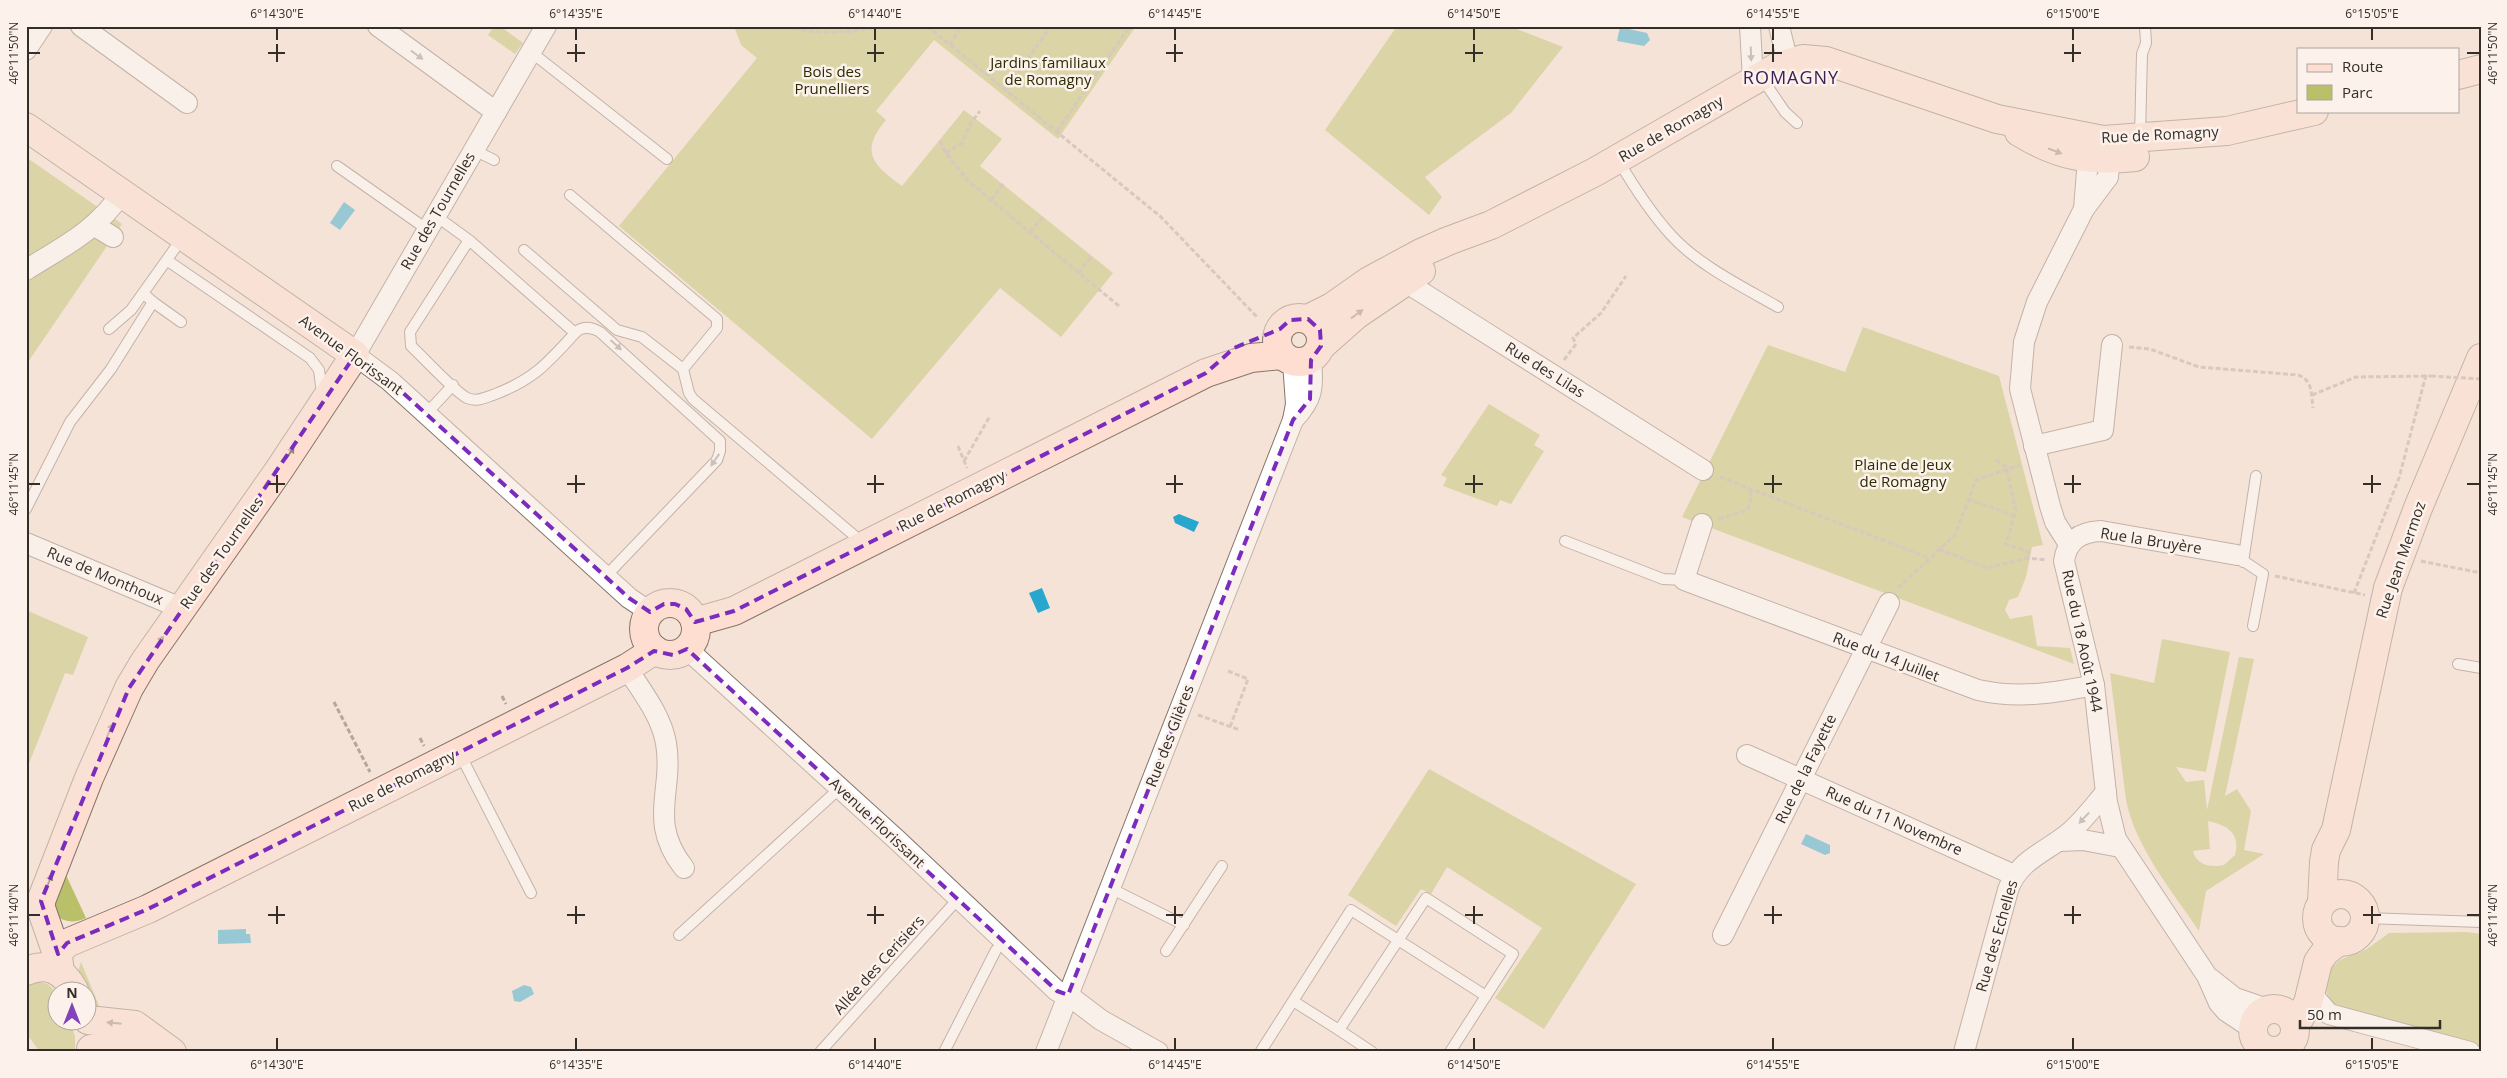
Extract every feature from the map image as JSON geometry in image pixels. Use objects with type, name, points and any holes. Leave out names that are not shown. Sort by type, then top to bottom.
[{"type":"street","points":[[26,50],[42,26]]},
{"type":"street","points":[[81,26],[187,103]]},
{"type":"street","points":[[378,26],[496,112]]},
{"type":"street","name":"Rue des Tournelles","points":[[55,972],[41,908],[42,897],[89,778],[129,688],[355,355],[546,26]]},
{"type":"street","points":[[1750,26],[1756,79]]},
{"type":"street","points":[[1779,26],[1788,62]]},
{"type":"street","name":"Rue de Romagny","points":[[695,622],[734,611],[1206,373],[1291,345],[1349,320],[1396,276],[1448,241],[1491,225],[1618,160],[1788,62],[1807,59],[1826,61],[1997,119],[2101,149],[2178,150],[2227,131],[2310,112]]},
{"type":"street","points":[[2460,74],[2481,69]]},
{"type":"street","name":"Avenue Florissant","points":[[26,127],[390,381],[605,577],[637,605],[650,612]]},
{"type":"street","name":"Rue de Romagny","points":[[2101,149],[2140,138],[2227,131]]},
{"type":"street","points":[[2069,544],[2053,516],[2021,394],[2020,373],[2024,342],[2031,317],[2084,209],[2101,149]]},
{"type":"street","points":[[26,270],[95,226],[108,214],[122,193]]},
{"type":"street","points":[[95,226],[113,237]]},
{"type":"street","name":"Rue de Romagny","points":[[1291,345],[1320,330],[1308,320],[1332,307],[1363,284],[1396,276]]},
{"type":"street","name":"Rue des Lilas","points":[[1396,276],[1703,470]]},
{"type":"street","name":"Rue des Glières","points":[[1046,1052],[1294,420],[1296,404],[1291,345]]},
{"type":"street","points":[[2036,454],[2102,430],[2112,345]]},
{"type":"street","name":"Rue Jean Mermoz","points":[[2275,1033],[2297,980],[2327,923],[2324,862],[2326,850],[2336,830],[2385,599],[2400,556],[2481,358]]},
{"type":"street","points":[[1684,580],[1702,524]]},
{"type":"street","name":"Rue la Bruyère","points":[[2069,544],[2082,534],[2101,530],[2240,559]]},
{"type":"street","name":"Rue de Monthoux","points":[[26,543],[183,609]]},
{"type":"street","name":"Rue du 18 Août 1944","points":[[2069,544],[2065,555],[2066,570],[2094,685],[2106,792],[2111,822],[2120,847],[2208,976],[2275,1033]]},
{"type":"street","name":"Rue du 14 Juillet","points":[[1684,580],[1957,684],[1990,693],[2037,695],[2094,685]]},
{"type":"street","name":"Rue de la Fayette","points":[[1723,935],[1889,603]]},
{"type":"street","points":[[664,604],[675,604],[686,609],[695,622],[694,638],[687,649],[673,655],[655,650],[649,644],[644,632],[650,612],[664,604]]},
{"type":"street","name":"Avenue Florissant","points":[[687,649],[840,788],[1057,991],[1068,995],[1101,1020],[1158,1052]]},
{"type":"street","name":"Rue de Romagny","points":[[55,972],[67,943],[148,910],[627,668],[655,650]]},
{"type":"street","points":[[627,668],[655,712],[664,735],[667,759],[664,828],[671,850],[684,868]]},
{"type":"street","name":"Rue du 11 Novembre","points":[[1747,755],[2014,875]]},
{"type":"street","name":"Rue des Echelles","points":[[1964,1052],[2008,890],[2014,875],[2027,862],[2059,841],[2086,817],[2106,792]]},
{"type":"street","name":"Rue Jean Mermoz","points":[[2336,830],[2339,870],[2350,895]]},
{"type":"street","points":[[2059,841],[2083,840],[2120,847]]},
{"type":"street","points":[[2275,1033],[2303,1016],[2311,993],[2318,962],[2325,952],[2327,923],[2335,895],[2350,895],[2361,904],[2365,918],[2360,933],[2347,941],[2327,923]]},
{"type":"street","points":[[2311,993],[2329,1014],[2470,1052]]},
{"type":"street","points":[[2275,1033],[2329,1014]]},
{"type":"street","points":[[98,1021],[135,1025],[169,1051]]},
{"type":"street","points":[[88,1030],[90,1050],[132,1041],[169,1051]]},
{"type":"lane","points":[[2140,138],[2142,54],[2146,43],[2145,26]]},
{"type":"lane","points":[[531,52],[667,159]]},
{"type":"lane","points":[[1756,79],[1797,123]]},
{"type":"lane","points":[[474,150],[494,160]]},
{"type":"lane","points":[[1618,160],[1641,199],[1678,242],[1723,276],[1778,307]]},
{"type":"lane","points":[[337,166],[432,223],[468,240],[575,334]]},
{"type":"lane","points":[[570,195],[717,318],[717,328],[683,370]]},
{"type":"lane","points":[[109,329],[131,310],[184,237]]},
{"type":"lane","points":[[468,240],[410,332],[411,346],[466,397],[475,400],[513,388],[532,377],[575,334],[584,328],[594,328],[720,441],[720,451],[717,460],[605,577]]},
{"type":"lane","points":[[524,250],[617,330],[642,337],[683,370],[693,399],[865,545]]},
{"type":"lane","points":[[168,261],[310,358],[319,370],[322,404]]},
{"type":"lane","points":[[144,294],[181,322]]},
{"type":"lane","points":[[26,509],[70,422],[111,368],[153,302]]},
{"type":"lane","points":[[426,414],[453,385]]},
{"type":"lane","points":[[2253,626],[2263,574],[2240,559],[2256,476]]},
{"type":"lane","name":"Rue du 14 Juillet","points":[[1566,541],[1663,579],[1684,580]]},
{"type":"lane","points":[[2458,664],[2481,668]]},
{"type":"lane","points":[[459,752],[531,893]]},
{"type":"lane","points":[[679,935],[840,788]]},
{"type":"lane","points":[[1166,951],[1222,866]]},
{"type":"lane","points":[[1110,888],[1184,925]]},
{"type":"lane","points":[[1339,1030],[1426,898],[1513,954],[1450,1052]]},
{"type":"lane","name":"Allée des Cerisiers","points":[[820,1052],[958,899]]},
{"type":"lane","points":[[1261,1051],[1351,910],[1486,996]]},
{"type":"lane","points":[[2365,918],[2481,922]]},
{"type":"lane","points":[[944,1052],[996,950]]},
{"type":"lane","points":[[1293,1001],[1372,1052]]},
{"type":"path","points":[[787,26],[803,31],[828,33],[881,26]]},
{"type":"path","points":[[927,26],[1161,217],[1291,345]]},
{"type":"path","points":[[950,44],[961,26]]},
{"type":"path","points":[[1005,90],[1051,26]]},
{"type":"path","points":[[1057,131],[1130,26]]},
{"type":"path","points":[[946,154],[962,143],[970,124],[980,111]]},
{"type":"path","points":[[940,141],[946,154],[968,181],[1119,306]]},
{"type":"path","points":[[991,200],[1003,184]]},
{"type":"path","points":[[1030,232],[1043,217]]},
{"type":"path","points":[[1078,273],[1092,256]]},
{"type":"path","points":[[1552,374],[1576,344],[1574,338],[1601,313],[1626,276]]},
{"type":"path","points":[[2112,345],[2150,349],[2199,367],[2298,375],[2306,379],[2312,395],[2313,408]]},
{"type":"path","points":[[2312,395],[2356,377],[2426,375],[2481,378]]},
{"type":"path","points":[[2354,593],[2402,471],[2426,375]]},
{"type":"path","points":[[964,461],[990,416]]},
{"type":"path","points":[[1889,603],[1899,586],[1957,532],[1976,480],[2007,469],[2036,454]]},
{"type":"path","points":[[1939,549],[1987,568],[2028,558],[2029,552],[2006,544],[2016,508],[2007,469],[2004,464],[1996,460]]},
{"type":"path","points":[[1703,470],[1930,558]]},
{"type":"path","points":[[1702,524],[1745,512],[1750,505],[1751,489]]},
{"type":"path","points":[[1968,499],[2015,516]]},
{"type":"path","points":[[2372,549],[2481,574]]},
{"type":"path","points":[[2263,574],[2385,599]]},
{"type":"path","points":[[1228,671],[1248,679],[1230,727]]},
{"type":"path","points":[[334,702],[360,752]]},
{"type":"path","points":[[1214,721],[1240,730]]},
{"type":"highlighted area","points":[[1308,319],[1320,330],[1321,346],[1311,360],[1310,399],[1293,420],[1068,995],[1057,991],[687,649],[673,655],[654,651],[627,668],[148,909],[67,943],[58,954],[41,901],[129,688],[355,355],[390,381],[629,598],[650,612],[664,604],[675,604],[686,609],[695,622],[734,611],[1206,373],[1234,348],[1280,329],[1290,320]]},
{"type":"green space","points":[[494,26],[500,26],[523,43],[515,54],[488,35]]},
{"type":"green space","points":[[734,26],[1136,26],[1058,139],[934,40],[876,111],[886,120],[873,141],[872,149],[873,157],[877,164],[902,186],[964,110],[1002,139],[980,166],[1113,273],[1061,337],[1000,288],[872,439],[619,226],[757,58],[741,45]]},
{"type":"green space","points":[[1397,26],[1509,26],[1563,47],[1511,113],[1425,177],[1442,197],[1429,215],[1325,130]]},
{"type":"green space","points":[[26,157],[122,224],[26,365]]},
{"type":"green space","name":"Plaine de Jeux de Romagny","points":[[1863,327],[1999,376],[2043,545],[2032,547],[2026,577],[2018,597],[2009,600],[2005,610],[2010,619],[2032,615],[2037,646],[2070,648],[2074,664],[1682,517],[1768,345],[1845,372]]},
{"type":"green space","points":[[1489,404],[1540,435],[1534,445],[1544,451],[1511,504],[1500,500],[1497,506],[1443,486],[1447,478],[1441,475]]},
{"type":"green space","points":[[26,610],[88,637],[73,675],[65,673],[26,771]]},
{"type":"green space","points":[[2162,639],[2230,652],[2206,772],[2176,767],[2186,782],[2204,780],[2207,810],[2239,657],[2254,659],[2225,796],[2237,789],[2251,811],[2244,850],[2264,854],[2206,891],[2199,931],[2146,852],[2131,818],[2126,800],[2110,673],[2154,683]],"holes":[[[2208,821],[2221,825],[2231,831],[2236,841],[2235,855],[2224,865],[2209,866],[2197,860],[2193,851],[2210,849]]]},
{"type":"green space","points":[[1429,769],[1636,884],[1544,1029],[1495,998],[1542,928],[1447,867],[1431,894],[1421,889],[1396,926],[1348,895]]},
{"type":"green space","points":[[66,875],[86,918],[68,921],[62,919],[55,912],[56,898]]},
{"type":"green space","points":[[2467,932],[2481,934],[2481,1052],[2470,1052],[2338,1016],[2326,991],[2326,973],[2340,960],[2367,949],[2389,933]]},
{"type":"green space","points":[[81,962],[88,980],[81,980],[77,975]]},
{"type":"green space","points":[[36,981],[48,984],[48,1030],[73,1030],[75,1036],[75,1052],[40,1052],[26,1033],[26,985]]},
{"type":"water","points":[[1620,27],[1647,33],[1650,40],[1644,46],[1617,41]]},
{"type":"water","points":[[344,202],[355,210],[340,230],[330,223]]},
{"type":"water","points":[[1179,514],[1199,522],[1194,532],[1175,523],[1173,517]]},
{"type":"water","points":[[1042,588],[1050,608],[1038,613],[1029,593]]},
{"type":"water","points":[[1806,834],[1830,845],[1830,853],[1825,855],[1801,844]]},
{"type":"water","points":[[246,929],[246,934],[250,934],[251,943],[218,944],[218,930]]},
{"type":"water","points":[[524,985],[531,987],[534,994],[520,1002],[514,1001],[512,991]]},
{"type":"district","name":"ROMAGNY","points":[[1791,78]]},
{"type":"park label","name":"Jardins familiaux de Romagny","points":[[1048,72]]},
{"type":"park label","name":"Bois des Prunelliers","points":[[832,80]]}]
